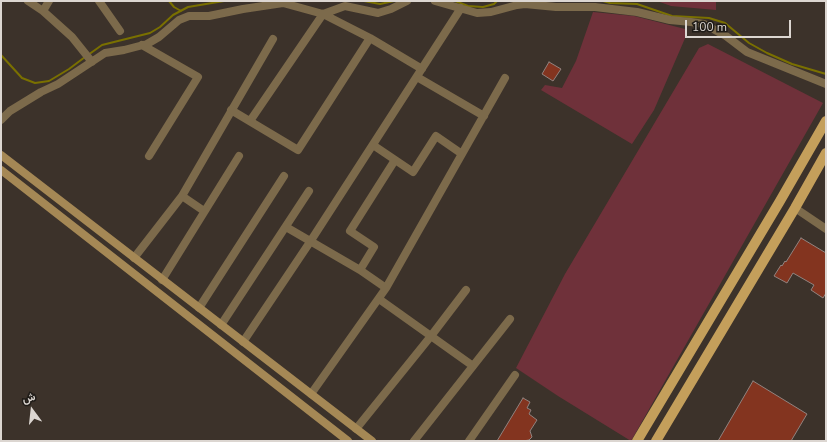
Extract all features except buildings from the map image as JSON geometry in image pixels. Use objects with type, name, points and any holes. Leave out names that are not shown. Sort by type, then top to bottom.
[{"type":"main road","points":[[637,441],[740,269],[826,121]]},
{"type":"main road","points":[[656,441],[796,208],[826,153]]},
{"type":"main road","points":[[1,155],[372,441]]},
{"type":"main road","points":[[1,170],[146,285],[348,441]]},
{"type":"main road","points":[[130,271],[138,268],[136,260]]},
{"type":"main road","points":[[740,269],[754,277]]},
{"type":"main road","points":[[146,285],[147,277],[155,274]]},
{"type":"street","points":[[28,1],[43,11],[72,37],[92,61]]},
{"type":"street","points":[[43,11],[49,1]]},
{"type":"street","points":[[99,1],[120,31]]},
{"type":"street","points":[[250,121],[323,14],[345,6],[378,13],[391,9],[407,1]]},
{"type":"street","points":[[435,1],[477,13],[491,12],[517,4],[556,7],[594,7],[637,12],[670,20],[704,24],[726,36],[746,52],[826,84]]},
{"type":"street","points":[[1,120],[10,112],[41,92],[58,84],[105,53],[142,45],[159,37],[178,20],[189,16],[209,16],[283,3],[323,14],[370,38],[422,69]]},
{"type":"street","points":[[243,342],[310,242],[461,8]]},
{"type":"street","points":[[231,110],[298,150],[370,38]]},
{"type":"street","points":[[136,260],[182,196],[273,39]]},
{"type":"street","points":[[142,45],[198,77],[149,156]]},
{"type":"street","points":[[417,77],[484,116]]},
{"type":"street","points":[[311,394],[386,288],[505,78]]},
{"type":"street","points":[[372,145],[413,172],[436,136],[462,154]]},
{"type":"street","points":[[162,280],[239,156]]},
{"type":"street","points":[[360,270],[374,247],[350,231],[395,160]]},
{"type":"street","points":[[199,308],[284,176]]},
{"type":"street","points":[[221,325],[309,191]]},
{"type":"street","points":[[182,196],[204,211]]},
{"type":"street","points":[[796,208],[826,229]]},
{"type":"street","points":[[286,228],[360,270],[386,288]]},
{"type":"street","points":[[356,428],[431,336],[466,290]]},
{"type":"street","points":[[379,299],[473,366]]},
{"type":"street","points":[[414,441],[510,319]]},
{"type":"street","points":[[469,441],[516,375]]},
{"type":"shaded area","points":[[657,1],[716,1],[716,10],[671,6]]},
{"type":"shaded area","points":[[593,12],[634,16],[685,29],[686,36],[654,110],[632,144],[541,90],[545,85],[562,88],[576,61]]},
{"type":"shaded area","points":[[708,44],[823,103],[631,441],[516,368],[565,274],[699,48]]},
{"type":"waterway","points":[[169,1],[174,7],[181,11]]},
{"type":"waterway","points":[[88,55],[102,45],[150,33],[160,27],[173,15],[188,7],[224,1]]},
{"type":"waterway","points":[[335,1],[340,1]]},
{"type":"waterway","points":[[364,1],[380,4],[394,1]]},
{"type":"waterway","points":[[455,1],[468,6],[483,7],[494,4],[497,1]]},
{"type":"waterway","points":[[603,1],[610,3],[637,4],[672,16],[709,18],[725,23],[749,43],[767,53],[792,64],[826,74]]},
{"type":"waterway","points":[[1,55],[22,78],[35,83],[49,81],[85,57]]}]
